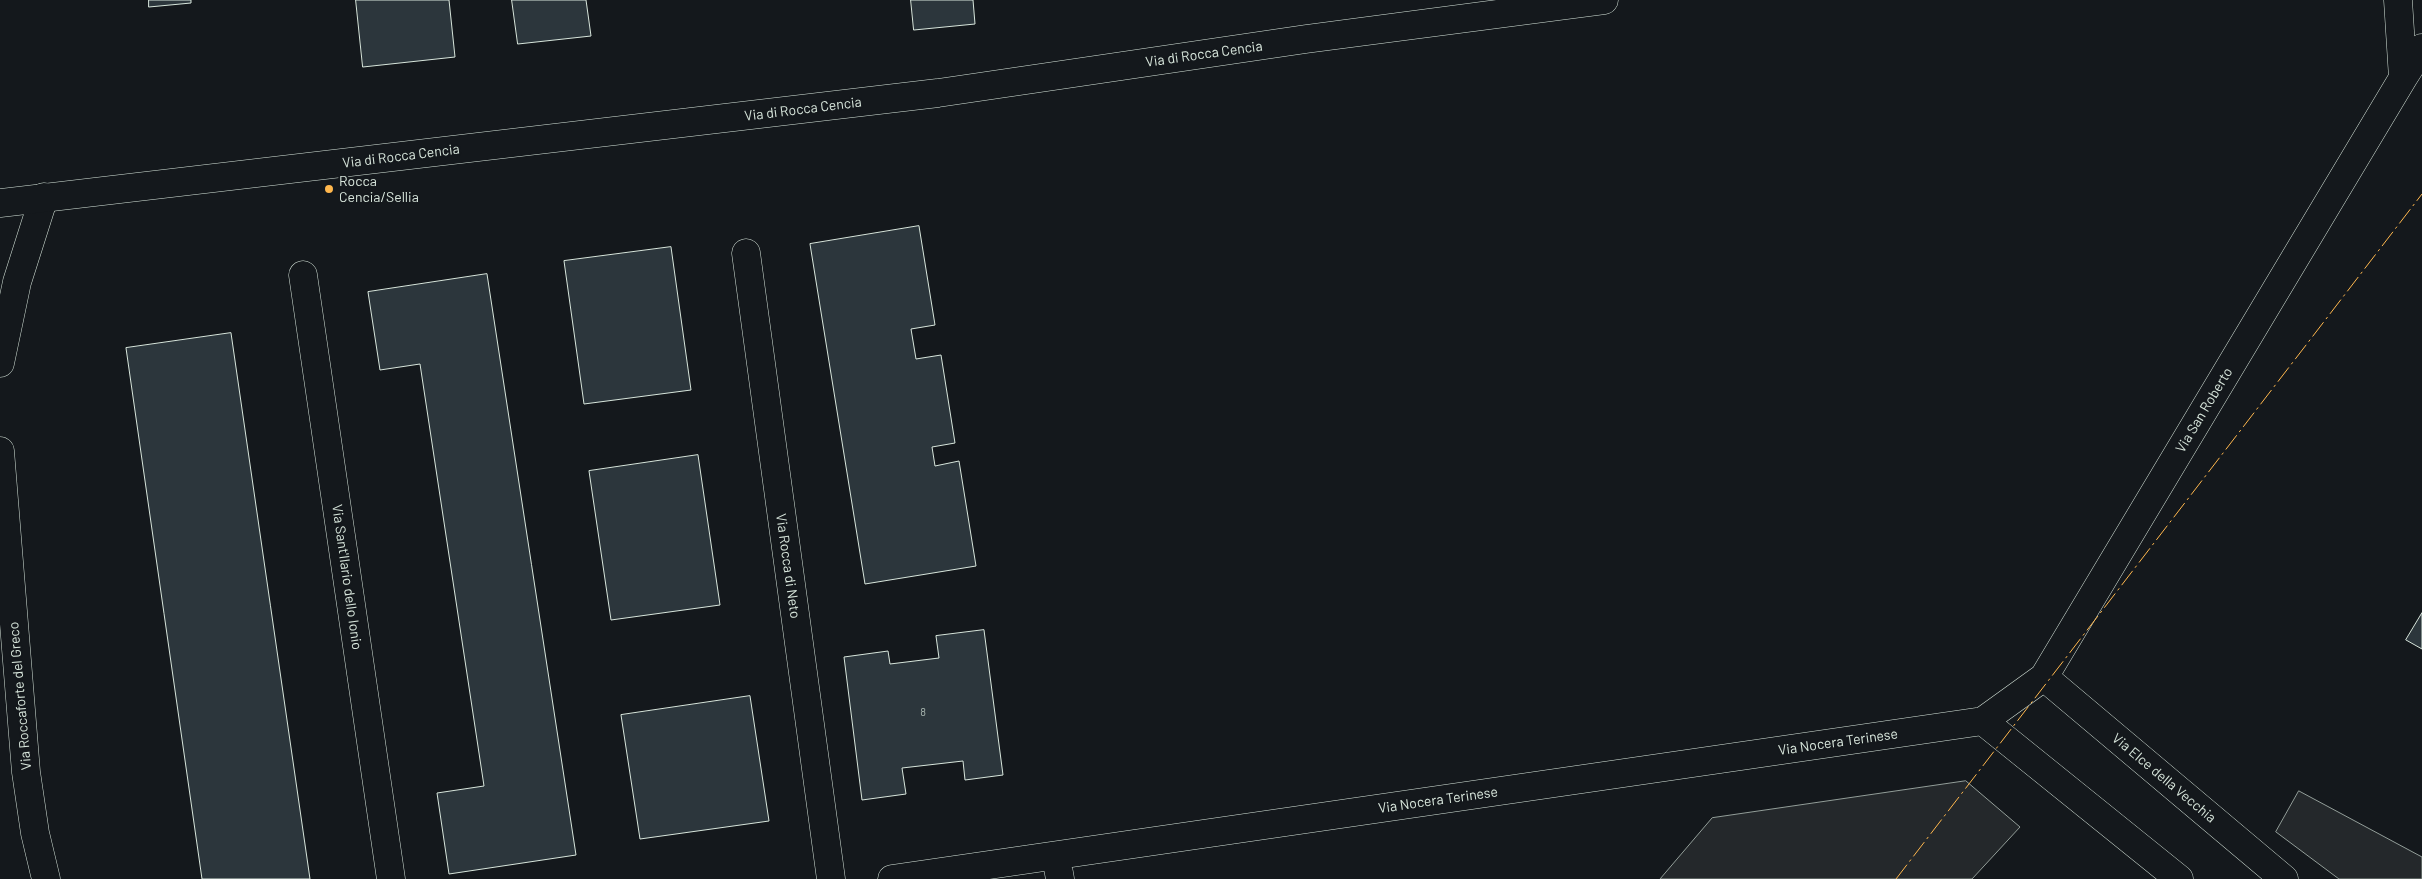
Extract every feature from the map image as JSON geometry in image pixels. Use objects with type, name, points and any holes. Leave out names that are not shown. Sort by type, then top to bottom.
[{"type":"street","name":"Via di Rocca Cencia","points":[[0,203],[938,93],[1306,39],[1604,0]]},
{"type":"street","points":[[2398,0],[2404,78]]},
{"type":"street","name":"Via San Roberto","points":[[1983,721],[2044,677],[2422,48]]},
{"type":"street","points":[[0,363],[17,282],[44,197]]},
{"type":"street","name":"Via Rocca di Neto","points":[[746,253],[831,879]]},
{"type":"street","name":"Via Sant'Ilario dello Ionio","points":[[302,274],[390,879]]},
{"type":"street","name":"Via Roccaforte del Greco","points":[[0,451],[26,772],[35,834],[46,879]]},
{"type":"street","name":"Via Elce della Vecchia","points":[[2044,677],[2284,879]]},
{"type":"street","points":[[1983,721],[2179,879]]},
{"type":"street","name":"Via Nocera Terinese","points":[[892,879],[1058,868],[1983,721]]},
{"type":"shaded area","points":[[1966,781],[2020,827],[1972,879],[1660,879],[1712,818]]},
{"type":"shaded area","points":[[2299,791],[2422,857],[2422,879],[2339,879],[2276,832]]},
{"type":"building","points":[[149,0],[191,0],[191,3],[149,7]]},
{"type":"building","points":[[356,0],[449,0],[455,57],[363,67]]},
{"type":"building","points":[[512,0],[586,0],[591,36],[518,44]]},
{"type":"building","points":[[911,0],[973,0],[975,24],[914,30]]},
{"type":"building","points":[[919,226],[935,325],[911,329],[916,359],[941,355],[955,443],[932,447],[935,466],[959,461],[976,566],[865,584],[810,244]]},
{"type":"building","points":[[671,247],[691,390],[584,404],[564,261]]},
{"type":"building","points":[[487,274],[576,855],[449,874],[437,793],[484,786],[420,364],[380,370],[368,292]]},
{"type":"building","points":[[231,333],[310,879],[202,879],[126,348]]},
{"type":"building","points":[[698,455],[720,605],[611,620],[589,471]]},
{"type":"building","points":[[2422,613],[2422,649],[2406,640]]},
{"type":"building","points":[[984,630],[1003,775],[965,780],[963,761],[902,768],[906,794],[862,800],[844,657],[888,651],[890,664],[939,658],[936,636]]},
{"type":"building","points":[[750,696],[769,821],[640,839],[621,715]]},
{"type":"power","points":[[1896,879],[2422,194]]},
{"type":"place","name":"Rocca Cencia/Sellia","points":[[329,189]]}]
